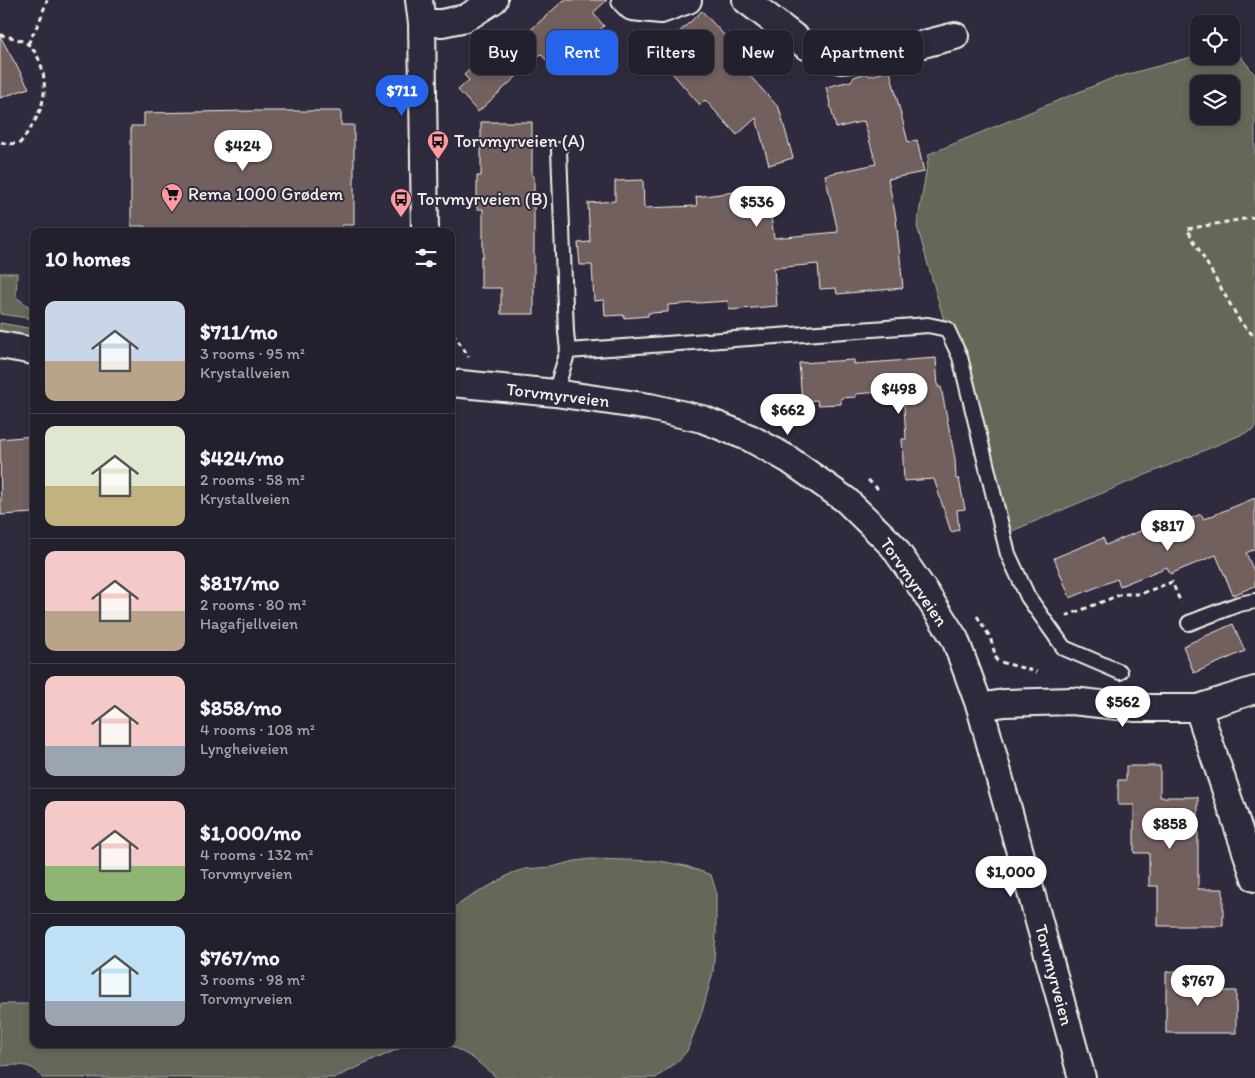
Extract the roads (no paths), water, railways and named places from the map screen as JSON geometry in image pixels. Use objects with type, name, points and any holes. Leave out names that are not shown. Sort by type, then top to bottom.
[{"type":"street","points":[[425,228],[421,12],[442,23],[466,18],[494,0]]},
{"type":"street","points":[[624,0],[632,7],[661,10],[688,0]]},
{"type":"street","points":[[746,0],[806,46],[840,60],[872,57],[955,36]]},
{"type":"street","points":[[0,345],[30,350]]},
{"type":"street","name":"Torvmyrveien","points":[[455,383],[555,392],[650,407],[702,419],[750,438],[788,459],[846,500],[893,546],[925,592],[954,639],[980,707],[1082,1078]]},
{"type":"street","points":[[980,707],[1004,703],[1072,701],[1136,708],[1198,708],[1255,690]]},
{"type":"street","points":[[1198,708],[1255,878]]},
{"type":"lane","points":[[555,392],[568,351],[559,150]]},
{"type":"lane","points":[[568,351],[928,325],[947,329],[960,357],[1008,554],[1028,598],[1064,648],[1120,672]]},
{"type":"lane","points":[[1188,623],[1238,604],[1255,601]]},
{"type":"place","name":"Torvmyrveien (A)","points":[[438,160]]},
{"type":"place","name":"Rema 1000 Grødem","points":[[172,213]]},
{"type":"place","name":"Torvmyrveien (B)","points":[[401,218]]}]
